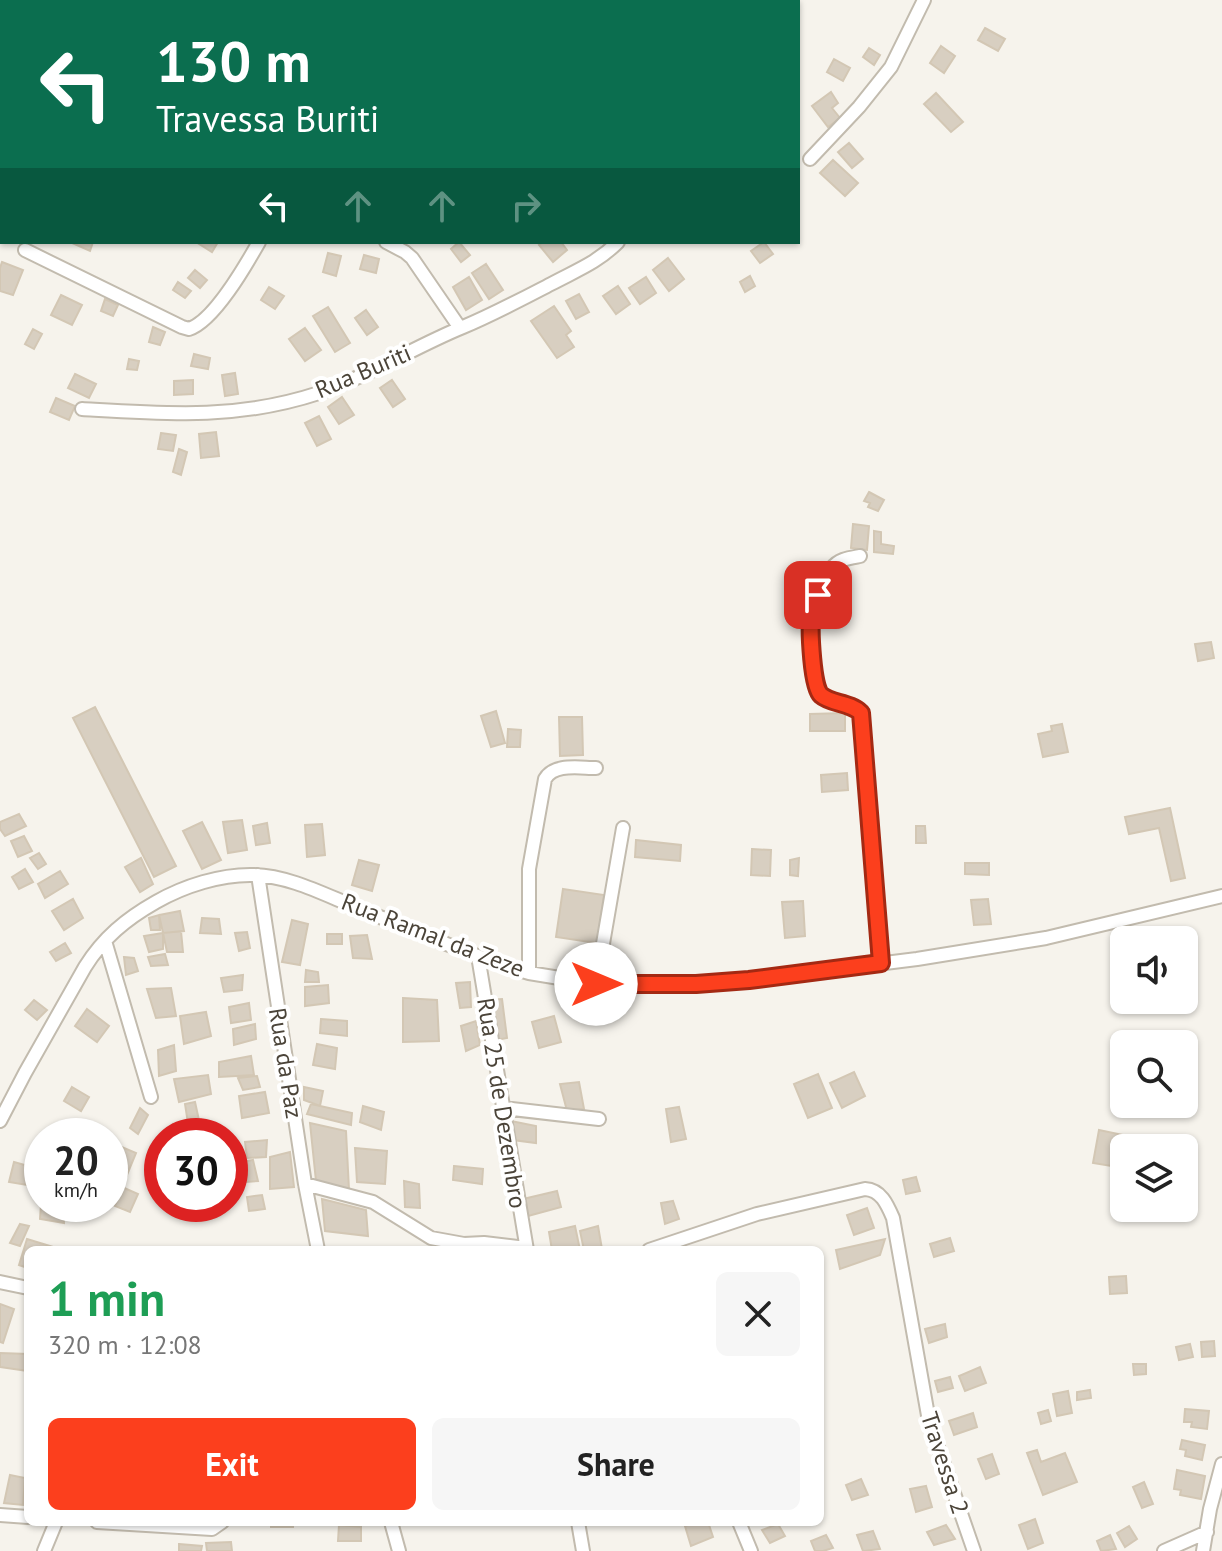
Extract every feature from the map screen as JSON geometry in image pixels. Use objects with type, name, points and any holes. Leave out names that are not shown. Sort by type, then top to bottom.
[{"type":"street","points":[[810,159],[859,107],[891,67],[924,0]]},
{"type":"street","points":[[25,250],[189,329],[202,322],[221,300],[258,244]]},
{"type":"street","points":[[389,244],[412,258],[460,328]]},
{"type":"street","name":"Rua Buriti","points":[[82,409],[176,414],[230,412],[319,392],[523,300],[583,269],[616,244]]},
{"type":"street","points":[[860,556],[839,561],[827,574],[811,621],[814,670],[819,692],[824,697],[853,706],[861,713],[881,963]]},
{"type":"street","points":[[529,973],[529,869],[545,779],[556,768],[596,768]]},
{"type":"street","points":[[596,984],[623,828]]},
{"type":"street","name":"Rua Ramal da Zeze","points":[[0,1121],[69,994],[105,941],[130,918],[162,899],[207,882],[244,875],[298,884],[478,956],[529,973],[596,984],[696,984],[881,963],[1046,938],[1222,896]]},
{"type":"street","name":"Rua da Paz","points":[[258,875],[317,1246]]},
{"type":"street","points":[[105,941],[151,1097]]},
{"type":"street","name":"Rua 25 de Dezembro","points":[[478,956],[526,1246]]},
{"type":"street","points":[[503,1108],[599,1119]]},
{"type":"street","points":[[305,1184],[373,1202],[431,1238],[464,1244],[505,1246]]},
{"type":"street","name":"Travessa 2","points":[[661,1246],[757,1214],[865,1189],[872,1189],[887,1203],[893,1218],[929,1421],[974,1551]]},
{"type":"street","points":[[0,1282],[24,1287]]},
{"type":"street","points":[[1203,1551],[1216,1511],[1222,1464]]},
{"type":"street","points":[[0,1515],[24,1517]]},
{"type":"street","points":[[44,1551],[54,1526]]},
{"type":"street","points":[[392,1526],[399,1551]]},
{"type":"street","points":[[579,1526],[583,1551]]},
{"type":"street","points":[[741,1526],[751,1551]]},
{"type":"street","points":[[1164,1551],[1207,1532]]},
{"type":"building","points":[[985,28],[1005,39],[998,51],[978,40]]},
{"type":"building","points":[[941,46],[955,56],[944,73],[930,63]]},
{"type":"building","points":[[869,48],[880,55],[874,65],[863,57]]},
{"type":"building","points":[[834,59],[850,68],[843,81],[827,72]]},
{"type":"building","points":[[831,92],[838,103],[832,108],[840,118],[828,127],[812,106]]},
{"type":"building","points":[[936,93],[963,122],[951,132],[924,104]]},
{"type":"building","points":[[849,143],[863,159],[852,168],[838,152]]},
{"type":"building","points":[[833,160],[858,183],[845,196],[820,173]]},
{"type":"building","points":[[74,244],[92,244],[90,251]]},
{"type":"building","points":[[199,244],[217,244],[212,252]]},
{"type":"building","points":[[461,244],[470,255],[461,262],[451,249]]},
{"type":"building","points":[[562,244],[567,250],[553,262],[539,245]]},
{"type":"building","points":[[766,244],[773,254],[760,263],[751,251]]},
{"type":"building","points":[[328,253],[341,256],[336,276],[323,272]]},
{"type":"building","points":[[364,255],[379,259],[376,273],[360,269]]},
{"type":"building","points":[[668,258],[684,279],[669,291],[653,270]]},
{"type":"building","points":[[2,262],[23,270],[13,295],[0,291]]},
{"type":"building","points":[[486,264],[503,290],[489,299],[472,273]]},
{"type":"building","points":[[195,270],[207,280],[200,288],[188,278]]},
{"type":"building","points":[[750,276],[755,286],[745,292],[740,282]]},
{"type":"building","points":[[469,277],[482,300],[466,310],[453,287]]},
{"type":"building","points":[[646,277],[656,293],[640,304],[629,288]]},
{"type":"building","points":[[178,282],[191,291],[185,298],[173,290]]},
{"type":"building","points":[[618,286],[630,304],[616,314],[603,296]]},
{"type":"building","points":[[269,287],[284,296],[275,309],[261,300]]},
{"type":"building","points":[[579,294],[589,312],[576,319],[566,301]]},
{"type":"building","points":[[61,295],[82,305],[72,325],[51,315]]},
{"type":"building","points":[[105,299],[118,305],[113,316],[101,311]]},
{"type":"building","points":[[554,306],[571,331],[566,335],[574,347],[557,358],[531,321]]},
{"type":"building","points":[[328,307],[350,343],[335,352],[313,316]]},
{"type":"building","points":[[366,310],[378,327],[367,335],[355,318]]},
{"type":"building","points":[[153,327],[165,332],[160,345],[149,342]]},
{"type":"building","points":[[305,328],[321,350],[305,361],[289,339]]},
{"type":"building","points":[[33,329],[42,334],[34,349],[25,344]]},
{"type":"building","points":[[194,354],[210,358],[208,369],[191,366]]},
{"type":"building","points":[[129,359],[139,361],[137,370],[127,369]]},
{"type":"building","points":[[235,373],[238,394],[225,396],[222,375]]},
{"type":"building","points":[[75,374],[96,384],[89,398],[68,388]]},
{"type":"building","points":[[193,380],[193,394],[174,395],[174,381]]},
{"type":"building","points":[[392,380],[405,399],[393,407],[380,388]]},
{"type":"building","points":[[342,397],[354,415],[339,424],[328,407]]},
{"type":"building","points":[[56,398],[75,406],[69,420],[50,412]]},
{"type":"building","points":[[319,416],[331,439],[317,446],[305,423]]},
{"type":"building","points":[[216,432],[219,456],[201,458],[199,434]]},
{"type":"building","points":[[161,433],[176,435],[173,451],[158,449]]},
{"type":"building","points":[[179,449],[187,452],[181,475],[173,472]]},
{"type":"building","points":[[869,492],[884,500],[878,511],[868,507],[870,503],[864,501]]},
{"type":"building","points":[[853,524],[869,526],[867,550],[851,548]]},
{"type":"building","points":[[874,531],[881,532],[881,544],[894,546],[893,554],[874,552]]},
{"type":"building","points":[[1211,642],[1214,658],[1198,661],[1195,644]]},
{"type":"building","points":[[95,707],[176,866],[154,877],[73,718]]},
{"type":"building","points":[[496,711],[505,743],[491,747],[481,716]]},
{"type":"building","points":[[845,713],[845,731],[810,731],[810,714]]},
{"type":"building","points":[[559,717],[582,717],[583,755],[560,756]]},
{"type":"building","points":[[1062,724],[1068,752],[1043,757],[1038,734],[1052,731],[1051,726]]},
{"type":"building","points":[[508,729],[521,730],[520,747],[507,747]]},
{"type":"building","points":[[847,773],[848,790],[822,792],[821,775]]},
{"type":"building","points":[[1170,808],[1185,878],[1171,881],[1159,828],[1129,834],[1125,817]]},
{"type":"building","points":[[19,814],[26,826],[5,836],[0,822]]},
{"type":"building","points":[[242,820],[247,850],[228,853],[223,822]]},
{"type":"building","points":[[202,822],[221,860],[202,869],[183,831]]},
{"type":"building","points":[[267,823],[270,843],[256,845],[253,826]]},
{"type":"building","points":[[322,824],[325,855],[307,857],[305,825]]},
{"type":"building","points":[[916,826],[925,826],[926,843],[916,843]]},
{"type":"building","points":[[24,836],[32,851],[18,857],[11,841]]},
{"type":"building","points":[[636,840],[681,845],[680,861],[635,857]]},
{"type":"building","points":[[752,849],[771,850],[770,876],[751,875]]},
{"type":"building","points":[[39,853],[46,864],[38,869],[30,858]]},
{"type":"building","points":[[141,858],[153,884],[140,892],[125,867]]},
{"type":"building","points":[[799,858],[798,876],[790,875],[790,860]]},
{"type":"building","points":[[359,860],[379,865],[372,891],[352,885]]},
{"type":"building","points":[[965,863],[989,863],[989,875],[965,874]]},
{"type":"building","points":[[25,869],[33,882],[19,889],[12,877]]},
{"type":"building","points":[[60,871],[68,884],[45,898],[38,884]]},
{"type":"building","points":[[563,889],[604,895],[597,943],[556,937]]},
{"type":"building","points":[[73,899],[83,918],[64,930],[52,911]]},
{"type":"building","points":[[988,899],[991,924],[974,925],[971,900]]},
{"type":"building","points":[[803,901],[805,936],[785,938],[782,902]]},
{"type":"building","points":[[180,911],[184,931],[163,933],[159,915]]},
{"type":"building","points":[[159,915],[160,930],[151,930],[149,918]]},
{"type":"building","points":[[202,918],[219,919],[221,934],[200,933]]},
{"type":"building","points":[[292,920],[308,924],[300,965],[282,962]]},
{"type":"building","points":[[181,931],[183,952],[167,952],[163,933]]},
{"type":"building","points":[[247,932],[250,948],[239,951],[235,933]]},
{"type":"building","points":[[163,933],[163,949],[149,952],[144,936]]},
{"type":"building","points":[[327,934],[342,934],[342,944],[327,944]]},
{"type":"building","points":[[367,935],[372,959],[353,958],[350,936]]},
{"type":"building","points":[[65,943],[71,953],[56,961],[50,952]]},
{"type":"building","points":[[165,954],[168,965],[151,966],[148,957]]},
{"type":"building","points":[[124,957],[134,958],[138,971],[126,975]]},
{"type":"building","points":[[306,970],[318,972],[319,982],[305,982]]},
{"type":"building","points":[[243,975],[242,990],[224,992],[221,978]]},
{"type":"building","points":[[470,982],[471,1007],[460,1008],[456,983]]},
{"type":"building","points":[[328,985],[329,1003],[305,1006],[305,987]]},
{"type":"building","points":[[171,988],[176,1016],[156,1018],[147,989]]},
{"type":"building","points":[[403,998],[437,1000],[439,1041],[403,1042]]},
{"type":"building","points":[[502,999],[507,1038],[496,1040],[489,1000]]},
{"type":"building","points":[[34,1000],[47,1010],[37,1020],[25,1010]]},
{"type":"building","points":[[249,1003],[251,1020],[231,1023],[229,1007]]},
{"type":"building","points":[[87,1009],[109,1026],[97,1042],[75,1026]]},
{"type":"building","points":[[206,1012],[211,1036],[184,1044],[180,1016]]},
{"type":"building","points":[[554,1016],[561,1042],[539,1048],[532,1022]]},
{"type":"building","points":[[321,1019],[347,1021],[347,1036],[320,1033]]},
{"type":"building","points":[[476,1021],[480,1045],[466,1051],[461,1026]]},
{"type":"building","points":[[255,1024],[256,1039],[234,1045],[233,1029]]},
{"type":"building","points":[[317,1044],[337,1048],[335,1069],[313,1065]]},
{"type":"building","points":[[174,1045],[176,1071],[159,1076],[158,1050]]},
{"type":"building","points":[[251,1056],[254,1075],[219,1077],[219,1062]]},
{"type":"building","points":[[854,1072],[865,1096],[842,1108],[830,1083]]},
{"type":"building","points":[[818,1074],[832,1108],[808,1118],[794,1084]]},
{"type":"building","points":[[208,1075],[211,1094],[179,1102],[174,1079]]},
{"type":"building","points":[[257,1076],[260,1087],[243,1090],[238,1078]]},
{"type":"building","points":[[579,1082],[584,1109],[567,1111],[560,1084]]},
{"type":"building","points":[[72,1087],[89,1097],[81,1111],[64,1101]]},
{"type":"building","points":[[304,1087],[323,1091],[320,1106],[304,1100]]},
{"type":"building","points":[[265,1092],[269,1113],[242,1118],[239,1096]]},
{"type":"building","points":[[195,1102],[198,1118],[187,1118],[185,1104]]},
{"type":"building","points":[[311,1104],[352,1113],[351,1125],[307,1114]]},
{"type":"building","points":[[363,1106],[384,1112],[381,1130],[360,1122]]},
{"type":"building","points":[[679,1107],[686,1139],[671,1142],[666,1109]]},
{"type":"building","points":[[140,1108],[148,1115],[138,1134],[130,1128]]},
{"type":"building","points":[[511,1121],[536,1126],[536,1143],[513,1140]]},
{"type":"building","points":[[310,1123],[346,1131],[349,1190],[316,1181]]},
{"type":"building","points":[[1099,1130],[1118,1134],[1110,1134],[1110,1166],[1093,1163]]},
{"type":"building","points":[[267,1140],[266,1157],[248,1158],[248,1142]]},
{"type":"building","points":[[355,1148],[387,1151],[385,1184],[357,1182]]},
{"type":"building","points":[[128,1150],[136,1153],[128,1172]]},
{"type":"building","points":[[290,1152],[294,1187],[270,1189],[270,1157]]},
{"type":"building","points":[[253,1160],[258,1181],[248,1182],[248,1161]]},
{"type":"building","points":[[14,1162],[24,1165],[24,1184],[9,1182]]},
{"type":"building","points":[[454,1166],[483,1169],[482,1184],[453,1180]]},
{"type":"building","points":[[916,1177],[920,1191],[906,1194],[903,1180]]},
{"type":"building","points":[[404,1181],[419,1184],[420,1208],[405,1207]]},
{"type":"building","points":[[128,1190],[138,1194],[128,1211]]},
{"type":"building","points":[[557,1191],[561,1207],[528,1216],[523,1199]]},
{"type":"building","points":[[262,1195],[265,1209],[249,1211],[248,1197]]},
{"type":"building","points":[[322,1199],[366,1210],[368,1236],[325,1231]]},
{"type":"building","points":[[673,1201],[679,1219],[665,1224],[661,1203]]},
{"type":"building","points":[[867,1208],[874,1228],[854,1235],[847,1215]]},
{"type":"building","points":[[20,1224],[29,1226],[20,1246],[10,1243]]},
{"type":"building","points":[[575,1226],[579,1246],[551,1246],[549,1232]]},
{"type":"building","points":[[598,1226],[601,1246],[583,1246],[580,1231]]},
{"type":"building","points":[[950,1238],[954,1251],[934,1257],[930,1244]]},
{"type":"building","points":[[27,1239],[50,1246],[25,1246]]},
{"type":"building","points":[[885,1239],[880,1255],[840,1269],[836,1250]]},
{"type":"building","points":[[24,1249],[24,1267],[19,1265]]},
{"type":"building","points":[[1126,1276],[1127,1293],[1110,1294],[1109,1277]]},
{"type":"building","points":[[0,1304],[14,1309],[3,1343],[0,1342]]},
{"type":"building","points":[[945,1324],[947,1337],[929,1343],[925,1329]]},
{"type":"building","points":[[1214,1341],[1215,1356],[1202,1357],[1201,1342]]},
{"type":"building","points":[[1190,1344],[1193,1357],[1179,1360],[1176,1347]]},
{"type":"building","points":[[0,1353],[24,1354],[24,1370],[0,1367]]},
{"type":"building","points":[[1133,1364],[1146,1364],[1146,1374],[1134,1375]]},
{"type":"building","points":[[980,1367],[986,1383],[965,1391],[959,1376]]},
{"type":"building","points":[[950,1377],[953,1388],[938,1392],[935,1381]]},
{"type":"building","points":[[1090,1390],[1091,1398],[1077,1400],[1077,1392]]},
{"type":"building","points":[[1068,1391],[1072,1413],[1057,1416],[1053,1394]]},
{"type":"building","points":[[1185,1409],[1209,1411],[1207,1429],[1191,1427],[1192,1422],[1184,1422]]},
{"type":"building","points":[[1048,1410],[1051,1421],[1041,1424],[1038,1413]]},
{"type":"building","points":[[973,1413],[977,1427],[954,1435],[949,1421]]},
{"type":"building","points":[[1182,1440],[1205,1445],[1202,1460],[1185,1456],[1186,1450],[1180,1449]]},
{"type":"building","points":[[1037,1450],[1041,1462],[1065,1453],[1077,1482],[1043,1495],[1027,1453]]},
{"type":"building","points":[[992,1454],[999,1474],[986,1479],[978,1459]]},
{"type":"building","points":[[1177,1470],[1205,1476],[1201,1499],[1180,1495],[1181,1490],[1174,1489]]},
{"type":"building","points":[[10,1475],[24,1478],[23,1505],[4,1503]]},
{"type":"building","points":[[861,1479],[868,1495],[852,1500],[846,1485]]},
{"type":"building","points":[[1144,1482],[1153,1504],[1142,1508],[1133,1487]]},
{"type":"building","points":[[926,1486],[932,1507],[916,1512],[910,1489]]},
{"type":"building","points":[[1035,1519],[1043,1543],[1028,1549],[1019,1525]]},
{"type":"building","points":[[946,1525],[955,1539],[934,1545],[927,1532]]},
{"type":"building","points":[[339,1526],[361,1527],[361,1541],[338,1541]]},
{"type":"building","points":[[685,1526],[709,1526],[713,1537],[691,1546]]},
{"type":"building","points":[[779,1526],[785,1536],[770,1543],[762,1530]]},
{"type":"building","points":[[1129,1526],[1137,1539],[1125,1547],[1117,1533]]},
{"type":"building","points":[[873,1531],[880,1549],[863,1551],[857,1535]]},
{"type":"building","points":[[826,1535],[833,1548],[815,1551],[811,1541]]},
{"type":"building","points":[[1110,1535],[1116,1549],[1101,1551],[1097,1541]]},
{"type":"building","points":[[231,1542],[232,1551],[207,1551],[206,1543]]},
{"type":"building","points":[[179,1544],[202,1546],[201,1551],[179,1551]]},
{"type":"route","points":[[596,984],[696,984],[881,963],[863,723],[861,713],[853,706],[820,695],[815,681],[811,621],[818,595]]}]
